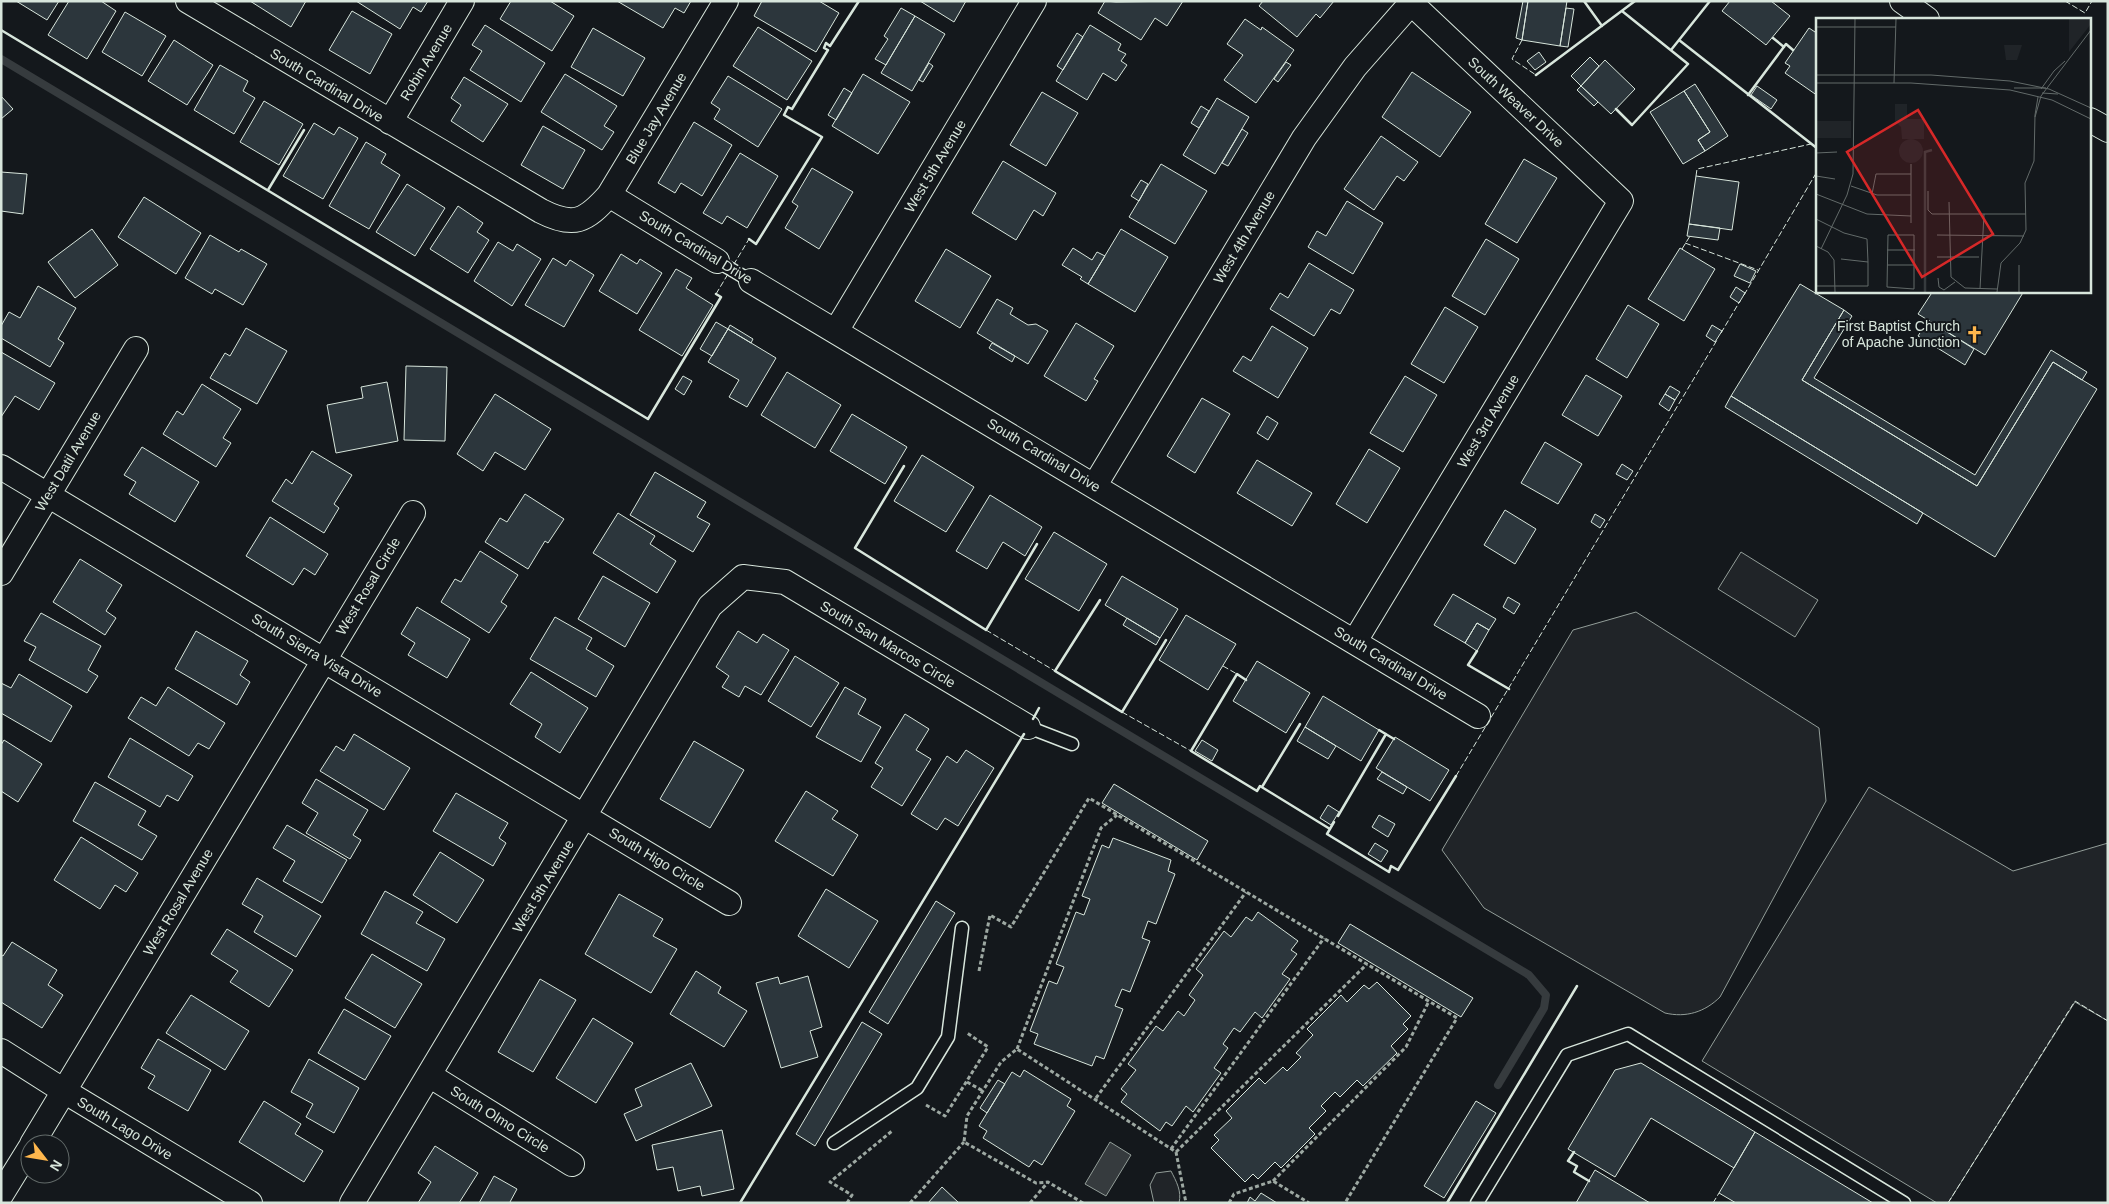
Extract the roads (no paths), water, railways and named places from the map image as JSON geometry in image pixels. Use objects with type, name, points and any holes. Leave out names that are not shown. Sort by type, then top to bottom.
[{"type":"street","name":"Robin Avenue","points":[[390,122],[462,1]]},
{"type":"street","name":"Blue Jay Avenue","points":[[573,221],[593,213],[609,195],[726,1]]},
{"type":"street","name":"West 5th Avenue","points":[[836,331],[1034,1]]},
{"type":"street","points":[[1902,1],[1926,18]]},
{"type":"street","name":"South Weaver Drive","points":[[1412,2],[1621,201]]},
{"type":"street","name":"West 4th Avenue","points":[[1095,485],[1304,138],[1355,67],[1412,2]]},
{"type":"street","name":"South Cardinal Drive","points":[[195,3],[390,122],[541,211],[556,219],[573,221]]},
{"type":"street","points":[[2092,121],[2108,130]]},
{"type":"street","name":"South Cardinal Drive","points":[[609,195],[717,261]]},
{"type":"street","name":"West 3rd Avenue","points":[[1355,641],[1621,201]]},
{"type":"street","name":"South Cardinal Drive","points":[[751,281],[1095,485],[1478,716]]},
{"type":"street","name":"West Datil Avenue","points":[[1,573],[136,349]]},
{"type":"street","name":"South Sierra Vista Drive","points":[[1,467],[585,816]]},
{"type":"street","name":"West Rosal Circle","points":[[324,660],[413,513]]},
{"type":"street","name":"West 5th Avenue","points":[[352,1203],[710,606],[743,578]]},
{"type":"street","name":"South San Marcos Circle","points":[[743,578],[785,582],[1028,727]]},
{"type":"street","name":"West Rosal Avenue","points":[[38,1134],[324,660]]},
{"type":"street","name":"South Higo Circle","points":[[585,816],[729,903]]},
{"type":"street","name":"South Lago Drive","points":[[1,1051],[250,1203]]},
{"type":"street","name":"South Olmo Circle","points":[[429,1075],[572,1164]]},
{"type":"street","points":[[1,1196],[20,1165]]},
{"type":"lane","name":"South Cardinal Drive","points":[[717,261],[751,281]]},
{"type":"lane","points":[[1028,727],[1072,744]]},
{"type":"lane","points":[[834,1143],[917,1088],[948,1037],[962,928]]},
{"type":"lane","points":[[1477,1203],[1567,1055],[1628,1034],[1904,1203]]},
{"type":"waterway","points":[[1,59],[1529,975],[1546,995],[1544,1008],[1498,1085]]},
{"type":"place","name":"First Baptist Church of Apache Junction","points":[[1974,334]]}]
